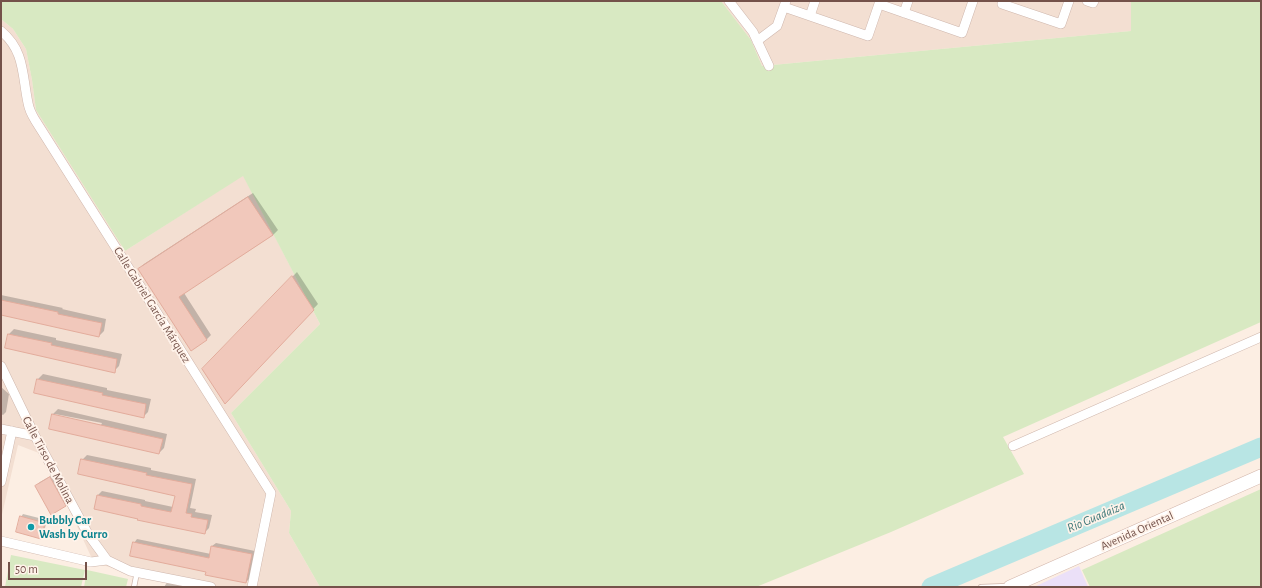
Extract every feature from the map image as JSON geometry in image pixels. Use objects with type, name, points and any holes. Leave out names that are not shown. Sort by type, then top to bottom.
[{"type":"street","points":[[729,1],[753,32],[769,66]]},
{"type":"street","points":[[810,16],[815,1]]},
{"type":"street","points":[[904,13],[908,1]]},
{"type":"street","points":[[757,41],[777,26],[785,4],[810,16],[868,36],[879,2],[904,13],[962,33],[973,1]]},
{"type":"street","points":[[999,2],[1061,24],[1069,1]]},
{"type":"street","points":[[1087,1],[1093,3],[1094,1]]},
{"type":"street","name":"Calle Gabriel García Márquez","points":[[1,30],[14,45],[21,59],[28,105],[35,120],[271,493],[252,587]]},
{"type":"street","points":[[1013,446],[1261,337]]},
{"type":"street","name":"Calle Tirso de Molina","points":[[1,366],[35,436],[88,534],[107,560],[130,571],[211,587]]},
{"type":"street","points":[[1,429],[35,436]]},
{"type":"street","points":[[1,482],[12,431]]},
{"type":"street","name":"Avenida Oriental","points":[[1011,587],[1261,476]]},
{"type":"street","points":[[1,541],[90,562],[107,560]]},
{"type":"lane","points":[[134,587],[137,572]]},
{"type":"lane","name":"Avenida Oriental","points":[[981,587],[1011,587]]},
{"type":"shaded area","points":[[721,1],[1131,1],[1131,31],[762,66],[751,40]]},
{"type":"shaded area","points":[[1,19],[13,29],[26,49],[36,110],[125,251],[243,175],[320,324],[231,413],[291,511],[289,533],[320,587],[187,587],[94,563],[44,455],[18,445],[1,519]]},
{"type":"shaded area","points":[[1079,566],[1088,587],[1034,587]]},
{"type":"green space","points":[[1,1],[721,1],[751,40],[762,66],[1131,31],[1131,1],[1261,1],[1261,322],[1003,437],[1024,474],[891,532],[756,587],[320,587],[289,533],[291,511],[231,413],[320,324],[243,176],[125,251],[36,110],[26,49],[13,29],[1,19]]},
{"type":"green space","points":[[1261,489],[1261,587],[1090,587],[1082,570]]},
{"type":"green space","points":[[11,555],[85,570],[81,587],[5,587]]},
{"type":"green space","points":[[87,570],[128,579],[126,587],[84,587]]},
{"type":"building","points":[[248,197],[273,235],[179,297],[207,340],[191,351],[138,269]]},
{"type":"building","points":[[292,276],[314,310],[225,404],[202,369]]},
{"type":"building","points":[[1,300],[102,323],[99,337],[1,315]]},
{"type":"building","points":[[8,334],[117,359],[115,373],[5,348]]},
{"type":"building","points":[[37,379],[146,404],[144,418],[34,393]]},
{"type":"building","points":[[52,414],[163,439],[159,454],[49,429]]},
{"type":"building","points":[[81,459],[147,473],[146,475],[192,484],[186,513],[192,514],[191,517],[208,520],[205,534],[137,520],[138,519],[94,509],[97,495],[171,512],[175,496],[78,474]]},
{"type":"building","points":[[50,477],[66,506],[51,515],[35,486]]},
{"type":"building","name":"Bubbly Car Wash by Curro","points":[[20,516],[45,523],[41,539],[16,532]]},
{"type":"building","points":[[133,542],[209,558],[211,546],[252,554],[246,583],[205,575],[206,572],[130,556]]},
{"type":"waterway","name":"Rio Guadaiza","points":[[931,587],[1261,447]]},
{"type":"place","name":"Bubbly Car Wash by Curro","points":[[31,527]]}]
